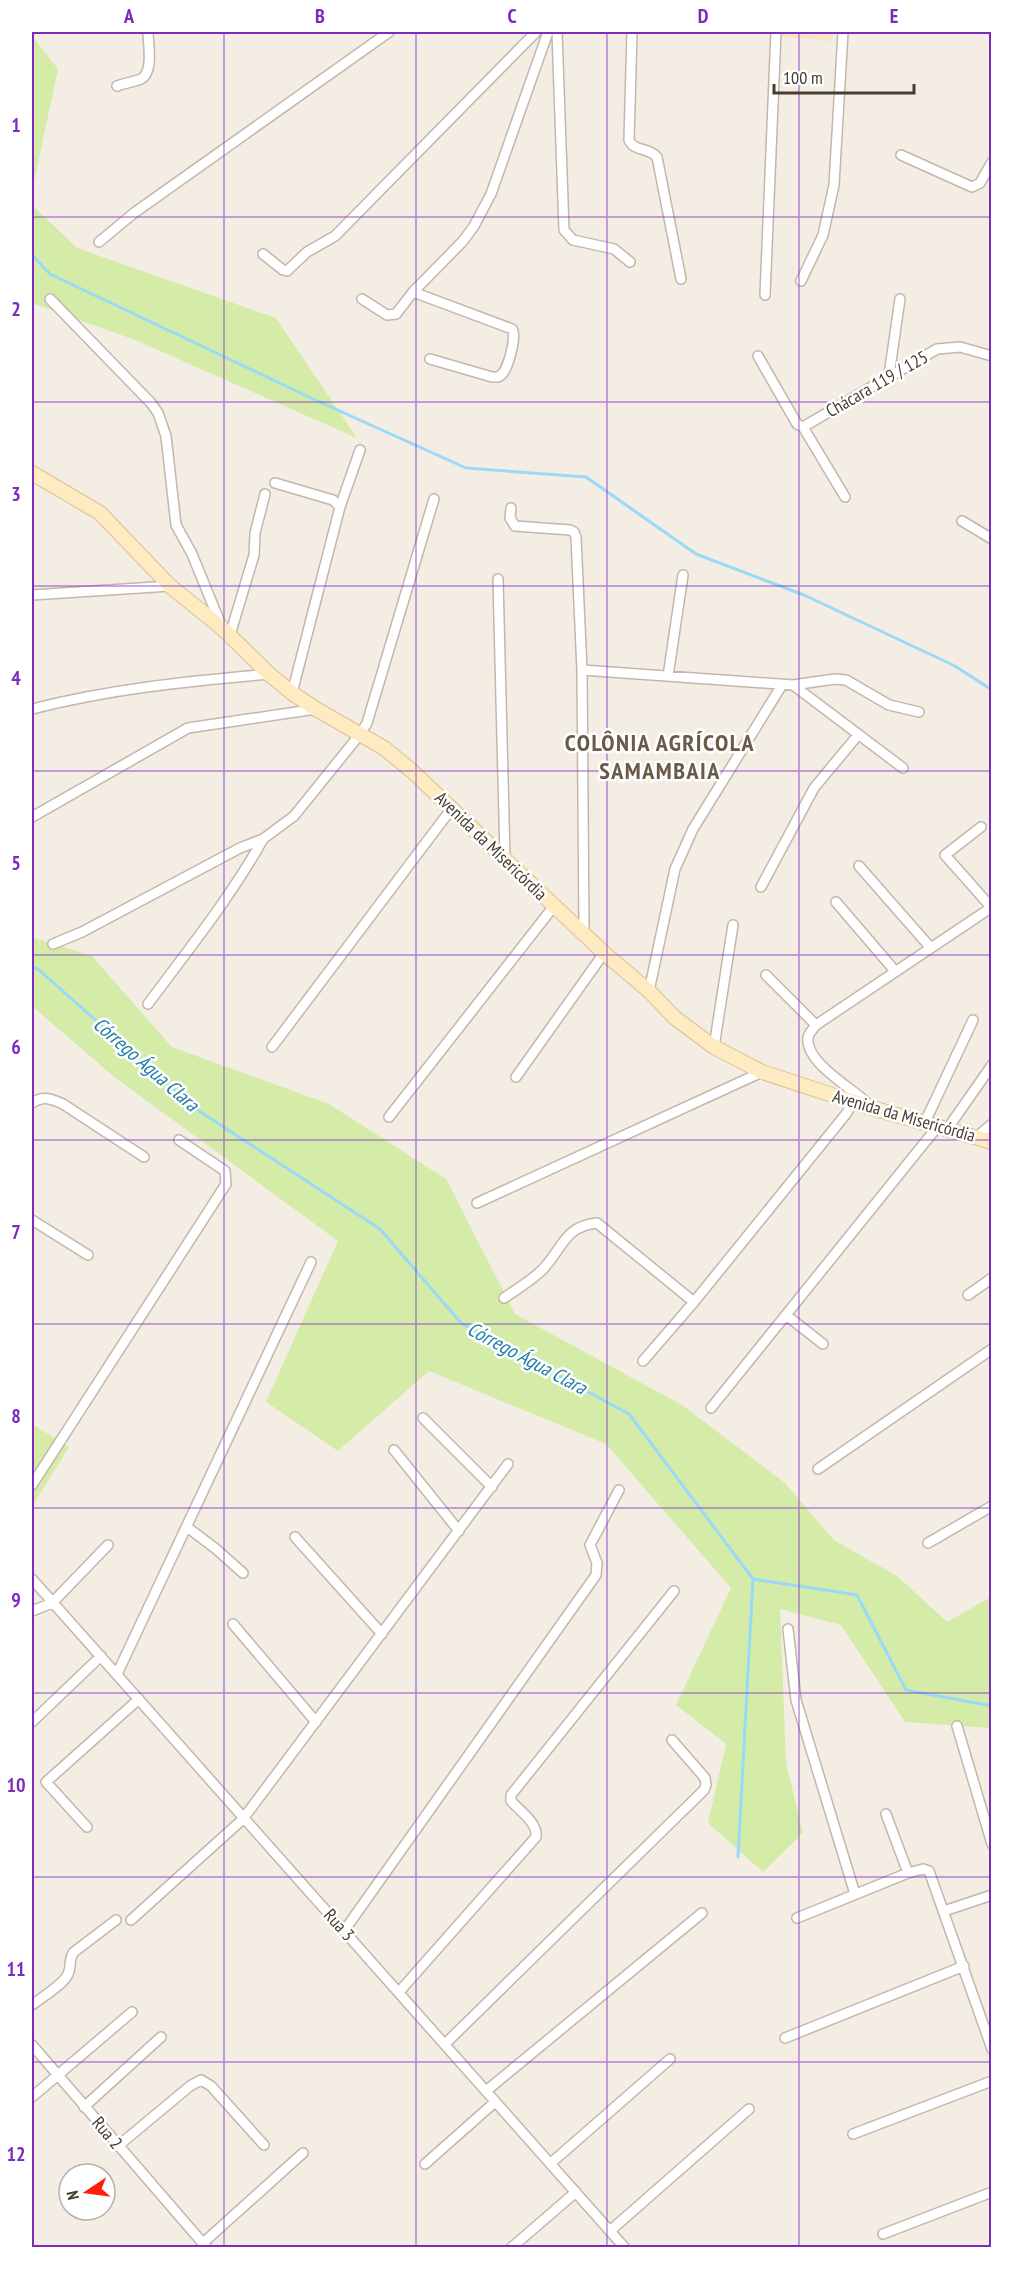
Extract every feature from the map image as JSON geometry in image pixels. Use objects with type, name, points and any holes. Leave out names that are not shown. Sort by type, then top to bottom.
[{"type":"street","points":[[117,86],[141,79],[146,75],[148,32]]},
{"type":"street","points":[[99,242],[134,213],[389,32]]},
{"type":"street","points":[[263,254],[287,271],[308,252],[334,236],[536,32]]},
{"type":"street","points":[[362,299],[387,315],[396,314],[413,292],[463,241],[474,226],[491,194],[548,32]]},
{"type":"street","points":[[557,32],[564,230],[573,240],[614,249],[630,262]]},
{"type":"street","points":[[632,32],[629,140],[635,147],[653,153],[657,157],[681,279]]},
{"type":"street","points":[[765,294],[776,32]]},
{"type":"street","points":[[801,281],[823,235],[834,185],[843,32]]},
{"type":"street","points":[[901,155],[972,187],[980,183],[992,162]]},
{"type":"street","points":[[413,292],[515,332],[504,374],[498,377],[430,359]]},
{"type":"street","points":[[50,299],[158,413],[166,436],[176,525],[192,554],[226,631]]},
{"type":"street","points":[[889,375],[900,299]]},
{"type":"street","name":"Chácara 119 / 125","points":[[801,426],[936,349],[960,347],[992,356]]},
{"type":"street","points":[[758,356],[845,496]]},
{"type":"street","points":[[292,693],[340,507],[360,450]]},
{"type":"street","name":"Avenida da Misericórdia","points":[[32,473],[100,513],[170,586],[226,631],[269,674],[292,693],[316,709],[361,733],[412,771],[604,953],[649,991],[675,1018],[714,1047],[762,1072],[872,1108],[978,1136],[992,1142]]},
{"type":"street","points":[[275,483],[333,500],[340,507]]},
{"type":"street","points":[[226,631],[254,555],[255,533],[265,494]]},
{"type":"street","points":[[53,944],[82,932],[240,848],[263,839],[294,816],[367,723],[434,499]]},
{"type":"street","points":[[511,508],[510,518],[515,526],[570,530],[576,537],[582,670],[584,933]]},
{"type":"street","points":[[962,521],[992,539]]},
{"type":"street","points":[[668,676],[682,575]]},
{"type":"street","points":[[498,579],[505,858]]},
{"type":"street","points":[[32,595],[170,586]]},
{"type":"street","points":[[582,670],[782,685],[835,679],[846,680],[890,705],[919,712]]},
{"type":"street","points":[[32,709],[112,691],[187,681],[269,674]]},
{"type":"street","points":[[649,991],[675,869],[682,851],[782,685]]},
{"type":"street","points":[[793,685],[903,768]]},
{"type":"street","points":[[32,817],[188,728],[316,709]]},
{"type":"street","points":[[761,886],[814,788],[858,735]]},
{"type":"street","points":[[273,1047],[452,808]]},
{"type":"street","points":[[872,1108],[860,1095],[831,1074],[815,1057],[808,1046],[808,1035],[816,1025],[991,907],[945,855],[981,827]]},
{"type":"street","points":[[148,1004],[250,863],[263,839]]},
{"type":"street","points":[[859,866],[930,947]]},
{"type":"street","points":[[836,902],[895,970]]},
{"type":"street","points":[[389,1117],[554,906]]},
{"type":"street","points":[[714,1047],[733,925]]},
{"type":"street","points":[[516,1077],[604,953]]},
{"type":"street","points":[[766,975],[816,1025]]},
{"type":"street","points":[[937,1125],[973,1020]]},
{"type":"street","points":[[711,1408],[937,1125],[992,1065]]},
{"type":"street","points":[[477,1203],[762,1072]]},
{"type":"street","points":[[32,1103],[37,1099],[49,1098],[63,1104],[144,1157]]},
{"type":"street","points":[[643,1361],[694,1302],[846,1114],[853,1102]]},
{"type":"street","points":[[978,1136],[992,1124]]},
{"type":"street","points":[[32,1485],[226,1184],[225,1171],[179,1140]]},
{"type":"street","points":[[32,1221],[88,1255]]},
{"type":"street","points":[[504,1298],[542,1270],[567,1236],[580,1227],[597,1223],[694,1302]]},
{"type":"street","points":[[117,1674],[311,1262]]},
{"type":"street","points":[[968,1295],[992,1278]]},
{"type":"street","points":[[786,1315],[823,1344]]},
{"type":"street","points":[[818,1469],[992,1349]]},
{"type":"street","points":[[423,1418],[492,1487]]},
{"type":"street","points":[[394,1450],[459,1531]]},
{"type":"street","points":[[130,1920],[243,1819],[508,1464]]},
{"type":"street","points":[[344,1931],[596,1575],[597,1563],[590,1545],[619,1490]]},
{"type":"street","points":[[928,1543],[992,1506]]},
{"type":"street","points":[[187,1527],[243,1573]]},
{"type":"street","points":[[295,1537],[382,1634]]},
{"type":"street","points":[[32,1611],[52,1603],[108,1545]]},
{"type":"street","name":"Rua 3","points":[[32,1579],[625,2247]]},
{"type":"street","points":[[399,1992],[536,1837],[536,1831],[530,1821],[511,1802],[511,1795],[674,1591]]},
{"type":"street","points":[[233,1624],[316,1722]]},
{"type":"street","points":[[788,1629],[796,1700],[855,1894]]},
{"type":"street","points":[[32,1722],[101,1656]]},
{"type":"street","points":[[87,1827],[46,1782],[139,1699]]},
{"type":"street","points":[[957,1726],[992,1844]]},
{"type":"street","points":[[445,2044],[704,1790],[705,1778],[672,1740]]},
{"type":"street","points":[[886,1814],[908,1873]]},
{"type":"street","points":[[797,1918],[908,1873],[923,1869],[929,1871],[992,2049]]},
{"type":"street","points":[[944,1911],[992,1895]]},
{"type":"street","points":[[486,2091],[702,1913]]},
{"type":"street","points":[[32,2005],[66,1978],[70,1968],[70,1958],[74,1952],[116,1920]]},
{"type":"street","points":[[785,2038],[964,1966]]},
{"type":"street","points":[[32,2097],[132,2012]]},
{"type":"street","points":[[84,2107],[161,2037]]},
{"type":"street","name":"Rua 2","points":[[32,2045],[205,2245]]},
{"type":"street","points":[[551,2163],[670,2059]]},
{"type":"street","points":[[118,2146],[190,2086],[201,2080],[211,2086],[264,2145]]},
{"type":"street","points":[[853,2134],[992,2081]]},
{"type":"street","points":[[425,2164],[495,2102]]},
{"type":"street","points":[[611,2230],[749,2109]]},
{"type":"street","points":[[205,2245],[303,2153]]},
{"type":"street","points":[[511,2247],[576,2192]]},
{"type":"street","points":[[883,2234],[992,2192]]},
{"type":"shaded area","points":[[782,32],[833,32],[832,41],[782,37]]},
{"type":"green space","points":[[32,36],[58,69],[32,192]]},
{"type":"green space","points":[[32,205],[77,248],[276,318],[357,438],[135,340],[32,303]]},
{"type":"green space","points":[[32,937],[92,956],[172,1047],[329,1104],[446,1179],[515,1314],[682,1405],[785,1483],[834,1540],[897,1576],[947,1622],[991,1597],[991,1728],[905,1722],[841,1625],[780,1609],[786,1763],[803,1833],[763,1872],[708,1823],[726,1744],[676,1705],[731,1588],[606,1444],[429,1371],[338,1451],[266,1402],[338,1241],[113,1076],[32,1006]]},
{"type":"green space","points":[[32,1424],[69,1447],[32,1507]]},
{"type":"waterway","points":[[32,255],[50,274],[311,398],[466,468],[586,477],[696,554],[804,595],[955,666],[992,690]]},
{"type":"waterway","name":"Córrego Água Clara","points":[[32,966],[196,1109],[380,1229],[461,1323],[629,1414],[753,1579],[738,1857]]},
{"type":"waterway","points":[[753,1579],[857,1595],[906,1690],[992,1706]]},
{"type":"district","name":"COLÔNIA AGRÍCOLA SAMAMBAIA","points":[[660,757]]}]
